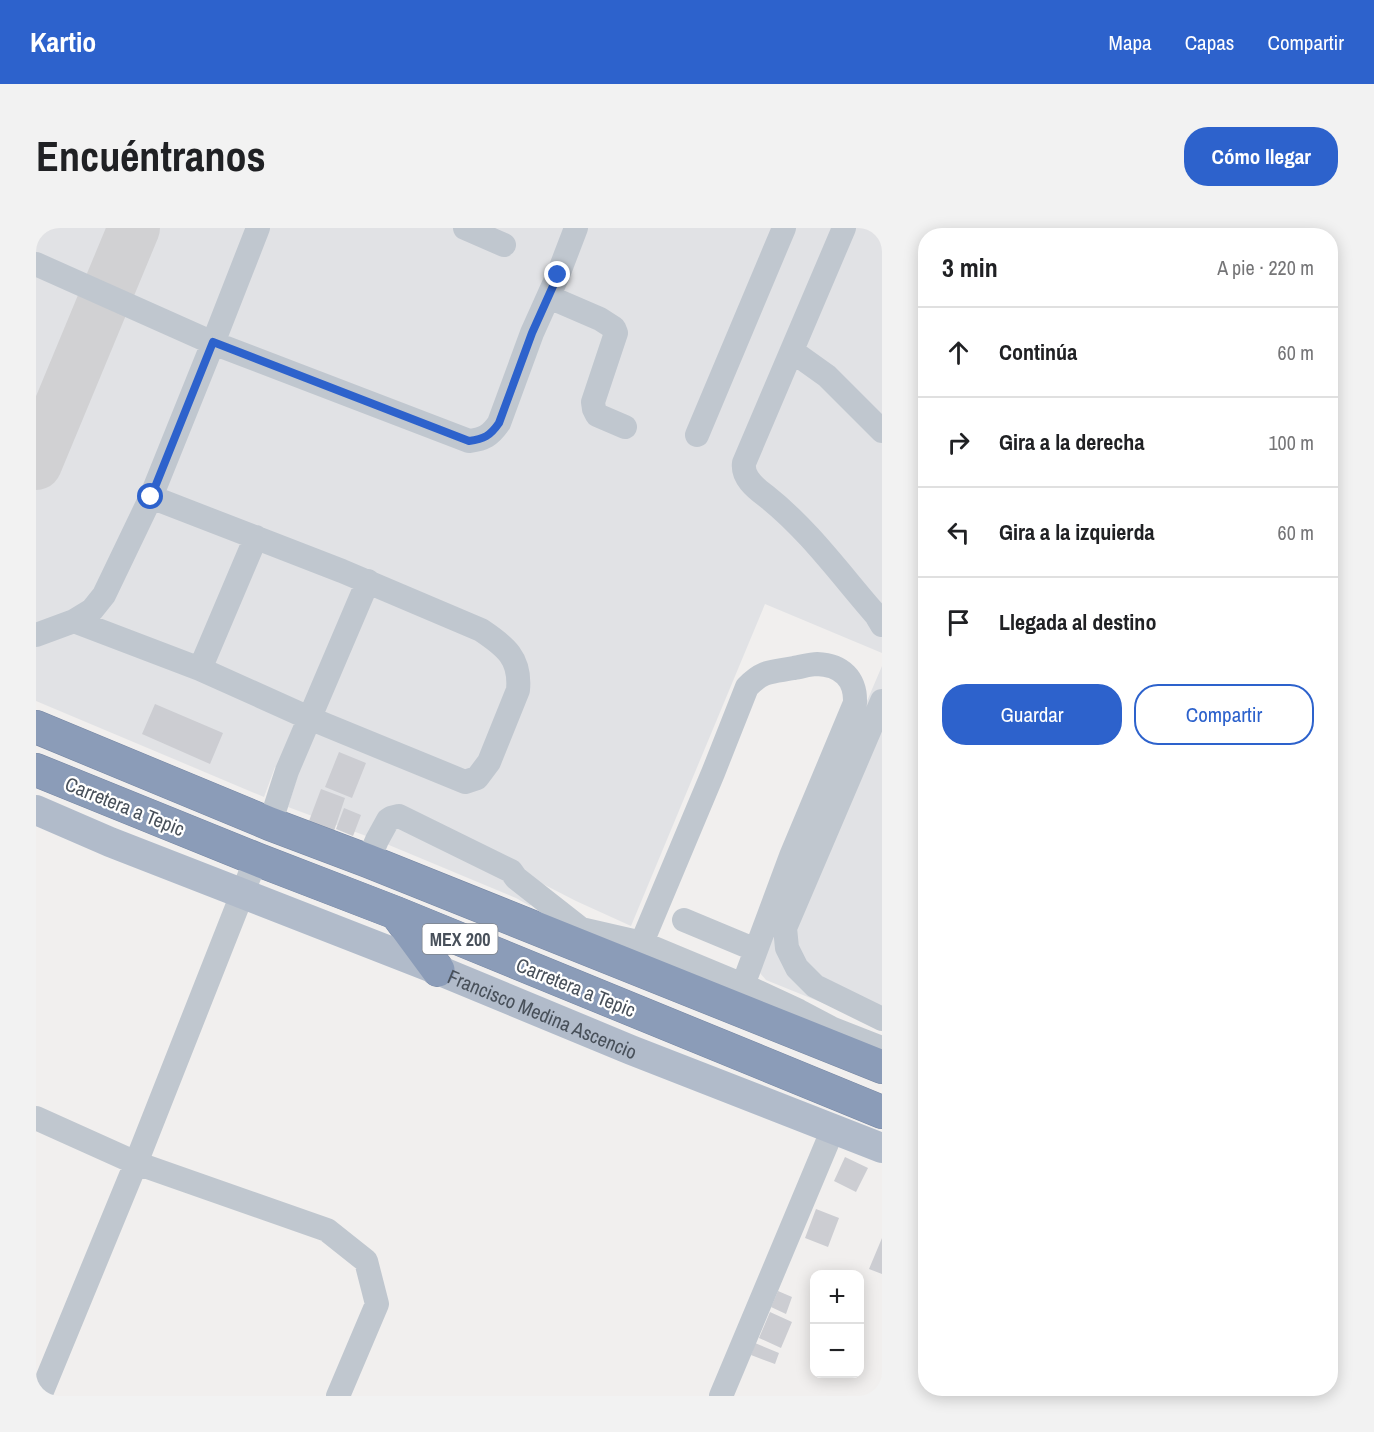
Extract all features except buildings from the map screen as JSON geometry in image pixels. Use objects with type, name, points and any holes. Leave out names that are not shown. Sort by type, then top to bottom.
[{"type":"highway","name":"Carretera a Tepic","points":[[36,727],[270,824],[548,933],[637,954],[739,996],[882,1067]]},
{"type":"highway","name":"Carretera a Tepic","points":[[36,770],[396,913],[882,1112]]},
{"type":"highway","points":[[396,913],[438,970]]},
{"type":"main road","name":"Francisco Medina Ascencio","points":[[36,810],[110,842],[438,970],[631,1050],[882,1148]]},
{"type":"street","points":[[36,635],[74,621],[92,610],[104,595],[151,497],[258,228]]},
{"type":"street","points":[[465,228],[504,245]]},
{"type":"street","points":[[36,264],[213,342],[469,441],[480,440],[492,434],[499,423],[532,333],[576,228]]},
{"type":"street","points":[[697,435],[784,228]]},
{"type":"street","points":[[844,228],[743,470],[757,489],[785,511],[824,554],[882,625]]},
{"type":"street","points":[[549,297],[600,319],[614,328],[616,333],[593,402],[597,415],[626,427]]},
{"type":"street","points":[[792,351],[827,376],[882,431]]},
{"type":"street","points":[[74,621],[200,669],[309,718],[465,783],[477,778],[489,762],[518,690],[518,669],[512,656],[499,643],[481,630],[368,581],[151,497]]},
{"type":"street","points":[[200,669],[256,537]]},
{"type":"street","points":[[270,824],[287,771],[368,581]]},
{"type":"street","points":[[368,861],[388,820],[399,816],[511,872],[581,929],[637,954],[747,687],[765,672],[817,664],[838,668],[849,678],[856,691],[855,703],[791,856],[739,996],[799,1011],[833,1029],[882,1048]]},
{"type":"street","points":[[882,701],[785,928],[787,948],[797,968],[815,986],[882,1019]]},
{"type":"street","points":[[40,1396],[136,1163],[256,859]]},
{"type":"street","points":[[684,920],[756,950]]},
{"type":"street","points":[[548,933],[581,929]]},
{"type":"street","points":[[36,1118],[136,1163],[327,1230],[366,1261],[377,1304],[338,1396]]},
{"type":"street","points":[[721,1396],[832,1129]]},
{"type":"shaded area","points":[[36,228],[882,228],[882,653],[765,604],[631,926],[541,883],[530,906],[516,898],[377,840],[288,807],[298,775],[275,767],[264,797],[36,701]]},
{"type":"shaded area","points":[[882,666],[882,1027],[766,980],[760,973],[792,876]]},
{"type":"taxiway","points":[[36,464],[134,228]]},
{"type":"route","points":[[151,497],[213,342],[469,441],[480,440],[492,434],[499,423],[532,333],[558,275]]}]
